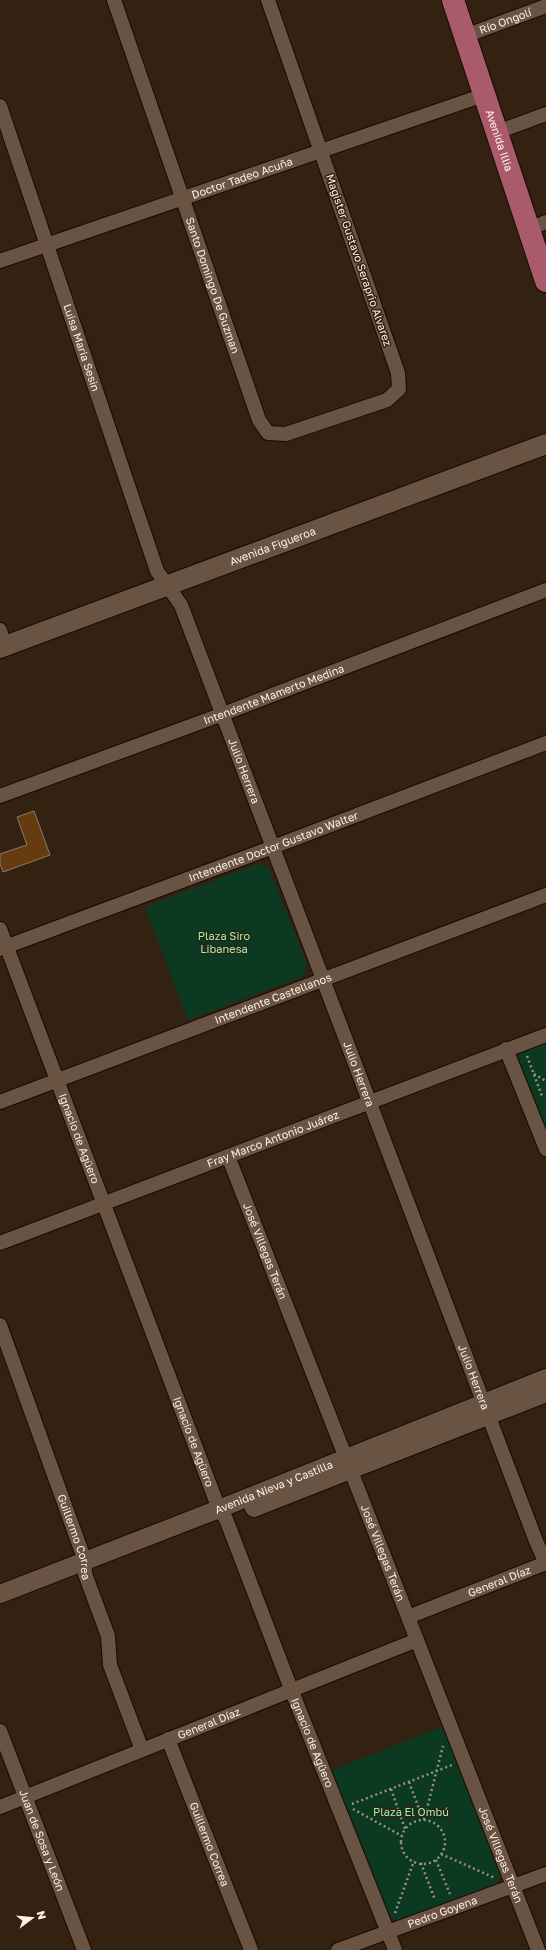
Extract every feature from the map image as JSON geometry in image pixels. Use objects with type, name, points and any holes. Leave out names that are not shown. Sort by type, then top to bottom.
[{"type":"main road","name":"Avenida Illia","points":[[453,0],[497,132],[537,225],[546,281]]},
{"type":"main road","name":"Avenida Figueroa","points":[[2,641],[168,586],[546,444]]},
{"type":"street","name":"Santo Domingo De Guzman","points":[[114,0],[184,199],[259,420],[268,433]]},
{"type":"street","name":"Magister Gustavo Seraprio Alvarez","points":[[268,0],[398,373],[400,388],[387,400],[286,434],[268,433]]},
{"type":"street","name":"Río Ongolí","points":[[465,36],[546,6]]},
{"type":"street","name":"Doctor Tadeo Acuña","points":[[0,261],[484,95]]},
{"type":"street","name":"Luisa Maria Sesin","points":[[0,106],[157,571],[168,586]]},
{"type":"street","points":[[497,132],[546,114]]},
{"type":"street","name":"Julio Herrera","points":[[168,586],[181,605],[324,980],[368,1102],[536,1541],[546,1563]]},
{"type":"street","name":"Intendente Mamerto Medina","points":[[0,796],[223,714],[546,590]]},
{"type":"street","name":"Intendente Doctor Gustavo Walter","points":[[3,947],[273,847],[546,743]]},
{"type":"street","name":"Intendente Castellanos","points":[[0,1102],[546,895]]},
{"type":"street","name":"Ignacio de Agüero","points":[[0,929],[3,947],[291,1689],[395,1950]]},
{"type":"street","name":"Fray Marco Antonio Juárez","points":[[0,1244],[506,1049],[546,1035]]},
{"type":"street","points":[[506,1049],[546,1149]]},
{"type":"street","name":"José Villegas Terán","points":[[228,1156],[538,1950]]},
{"type":"street","name":"Guillermo Correa","points":[[0,1325],[108,1636],[110,1665],[142,1750]]},
{"type":"street","name":"Avenida Nieva y Castilla","points":[[486,1410],[546,1378]]},
{"type":"street","name":"Avenida Nieva y Castilla","points":[[0,1607],[85,1568],[347,1464],[486,1410],[546,1393]]},
{"type":"street","name":"General Díaz","points":[[408,1617],[546,1563]]},
{"type":"street","name":"Avenida Nieva y Castilla","points":[[0,1594],[85,1568]]},
{"type":"street","name":"General Díaz","points":[[0,1807],[291,1689],[417,1640]]},
{"type":"street","name":"Juan de Sosa y León","points":[[0,1731],[84,1950]]},
{"type":"street","name":"Guillermo Correa","points":[[168,1739],[251,1950]]},
{"type":"street","name":"Pedro Goyena","points":[[338,1950],[546,1874]]},
{"type":"path","points":[[533,1054],[527,1056],[544,1101]]},
{"type":"path","points":[[424,1820],[449,1724]]},
{"type":"path","points":[[348,1806],[454,1764],[452,1758]]},
{"type":"path","points":[[409,1782],[424,1820]]},
{"type":"path","points":[[391,1789],[406,1829]]},
{"type":"path","points":[[348,1806],[350,1813]]},
{"type":"path","points":[[348,1806],[402,1836]]},
{"type":"path","points":[[424,1820],[436,1824],[441,1829],[445,1842],[441,1854],[436,1860],[421,1863],[414,1862],[408,1857],[403,1851],[402,1836],[406,1829],[411,1824],[424,1820]]},
{"type":"path","points":[[441,1854],[513,1887]]},
{"type":"path","points":[[436,1860],[456,1908]]},
{"type":"path","points":[[394,1916],[414,1862]]},
{"type":"path","points":[[421,1863],[440,1913]]},
{"type":"path","points":[[490,1884],[495,1878],[496,1872]]},
{"type":"path","points":[[391,1912],[394,1916]]},
{"type":"path","points":[[394,1916],[400,1916]]},
{"type":"green space","name":"Plaza Siro Libanesa","points":[[255,865],[263,865],[270,870],[307,965],[304,975],[188,1020],[145,907]]},
{"type":"green space","points":[[546,1041],[546,1130],[518,1060],[521,1051]]},
{"type":"green space","name":"Plaza El Ombú","points":[[442,1727],[501,1873],[498,1882],[493,1886],[399,1920],[392,1918],[388,1913],[330,1771]]},
{"type":"building","points":[[34,811],[50,855],[3,872],[0,864],[0,854],[27,845],[17,817]]}]
